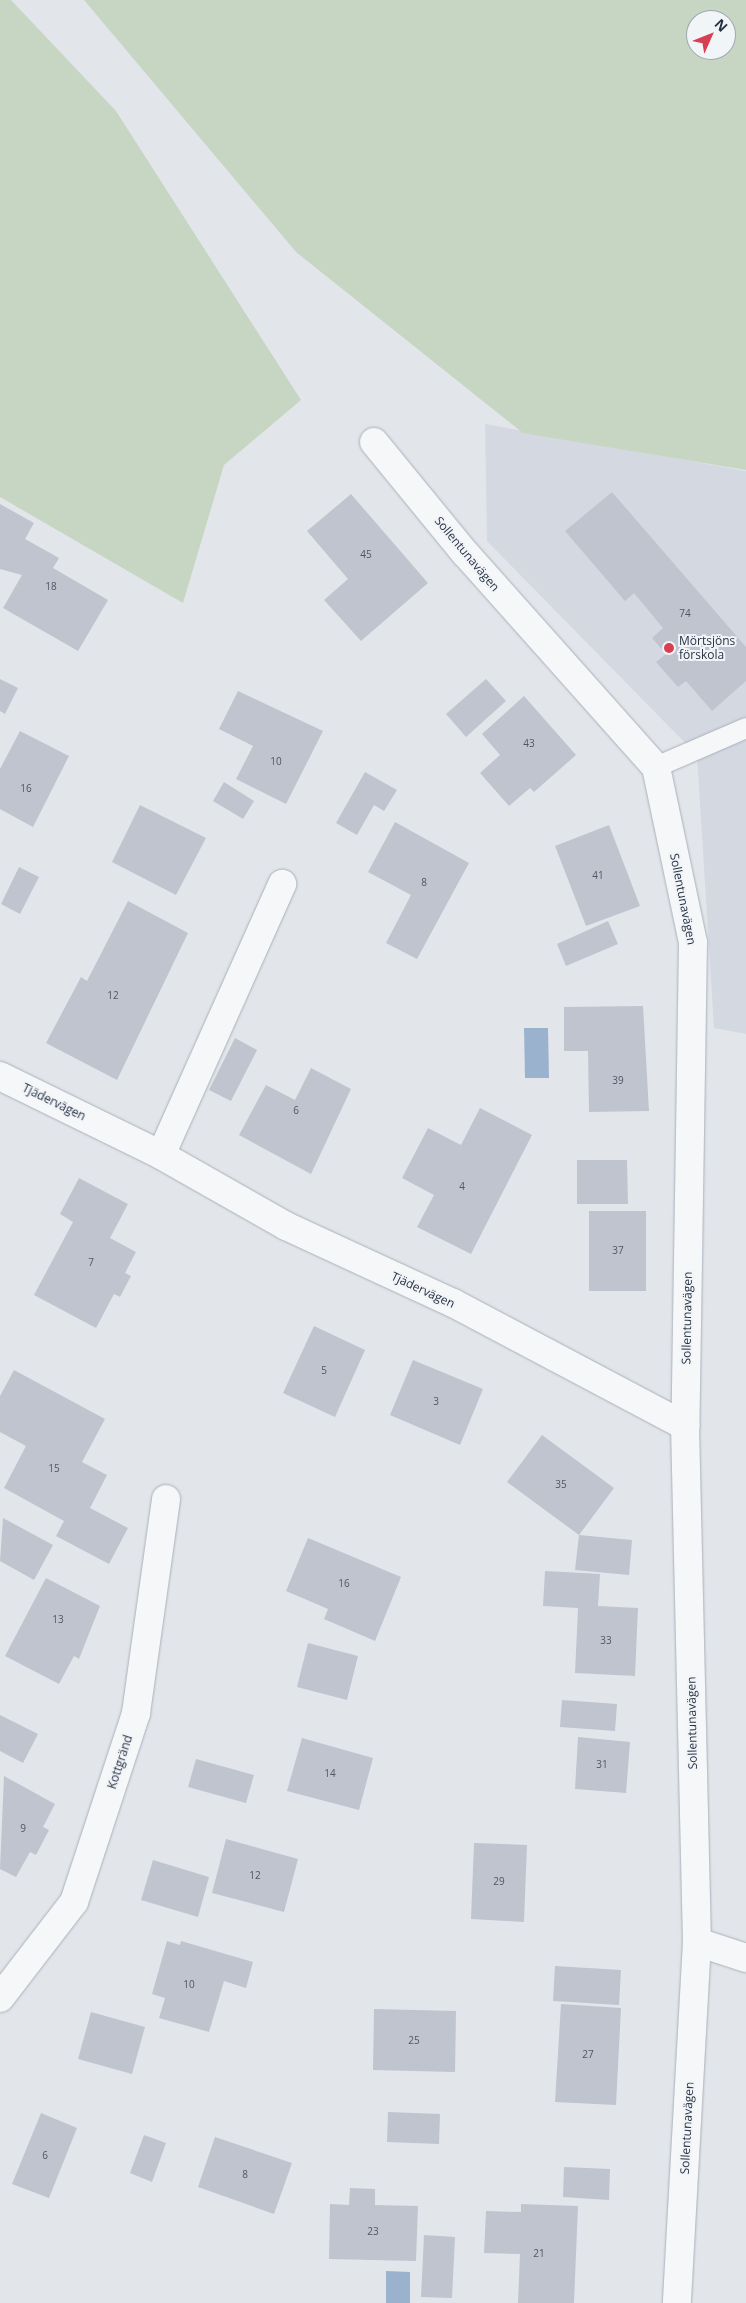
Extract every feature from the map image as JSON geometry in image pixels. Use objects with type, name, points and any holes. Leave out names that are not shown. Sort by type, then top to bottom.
[{"type":"street","name":"Sollentunavägen","points":[[374,442],[464,553],[656,767],[693,942],[685,1426],[697,1942],[676,2303]]},
{"type":"street","points":[[162,1155],[282,884]]},
{"type":"street","name":"Tjädervägen","points":[[0,1076],[162,1155],[286,1226],[453,1303],[685,1426]]},
{"type":"street","name":"Kottgränd","points":[[0,1998],[74,1902],[136,1713],[166,1498]]},
{"type":"street","points":[[697,1942],[746,1958]]},
{"type":"lane","points":[[656,767],[746,728]]},
{"type":"shaded area","name":"Mörtsjöns förskola","points":[[485,424],[746,471],[746,1034],[714,1028],[697,755],[487,541]]},
{"type":"green space","points":[[0,0],[11,0],[116,111],[301,400],[224,465],[183,603],[0,497]]},
{"type":"green space","points":[[84,0],[746,0],[746,470],[523,433],[296,252]]},
{"type":"water","points":[[524,1028],[548,1028],[549,1078],[525,1078]]},
{"type":"water","points":[[386,2271],[410,2272],[410,2303],[386,2303]]},
{"type":"building","points":[[612,492],[746,647],[746,681],[712,711],[686,681],[678,687],[656,662],[666,654],[652,638],[663,628],[634,593],[625,601],[565,531]]},
{"type":"building","points":[[351,494],[428,583],[361,641],[324,600],[348,579],[307,531]]},
{"type":"building","points":[[0,504],[34,523],[25,539],[59,558],[53,568],[108,600],[78,651],[3,608],[22,575],[0,569]]},
{"type":"building","points":[[0,679],[18,688],[5,714],[0,711]]},
{"type":"building","points":[[486,679],[506,701],[466,737],[446,714]]},
{"type":"building","points":[[238,691],[323,731],[286,804],[236,779],[253,746],[219,729]]},
{"type":"building","points":[[524,696],[576,755],[534,792],[530,788],[509,806],[480,773],[500,755],[482,734]]},
{"type":"building","points":[[20,731],[69,756],[33,827],[0,809],[0,769]]},
{"type":"building","points":[[365,772],[397,790],[384,811],[374,805],[357,835],[336,823]]},
{"type":"building","points":[[224,782],[254,801],[243,819],[213,801]]},
{"type":"building","points":[[140,805],[206,838],[176,895],[112,862]]},
{"type":"building","points":[[395,822],[469,863],[417,959],[386,943],[411,895],[368,872]]},
{"type":"building","points":[[609,825],[640,906],[586,926],[555,846]]},
{"type":"building","points":[[19,867],[39,877],[20,914],[1,904]]},
{"type":"building","points":[[128,901],[188,933],[117,1080],[46,1043],[81,977],[87,981]]},
{"type":"building","points":[[608,921],[618,944],[566,966],[557,944]]},
{"type":"building","points":[[643,1006],[649,1111],[589,1112],[588,1051],[564,1051],[564,1007]]},
{"type":"building","points":[[235,1038],[257,1050],[231,1101],[209,1090]]},
{"type":"building","points":[[311,1068],[351,1089],[311,1174],[239,1135],[266,1085],[295,1100]]},
{"type":"building","points":[[480,1108],[532,1135],[471,1254],[417,1227],[434,1195],[402,1178],[428,1128],[461,1145]]},
{"type":"building","points":[[577,1160],[627,1160],[628,1204],[577,1204]]},
{"type":"building","points":[[79,1178],[128,1204],[110,1238],[136,1252],[125,1273],[131,1276],[120,1297],[114,1294],[96,1328],[34,1295],[73,1222],[60,1214]]},
{"type":"building","points":[[589,1211],[646,1211],[646,1291],[589,1291]]},
{"type":"building","points":[[314,1326],[365,1350],[335,1417],[283,1393]]},
{"type":"building","points":[[413,1360],[483,1389],[460,1445],[390,1415]]},
{"type":"building","points":[[14,1370],[105,1419],[82,1462],[107,1475],[90,1508],[128,1528],[109,1564],[56,1536],[64,1521],[4,1488],[26,1446],[0,1432],[0,1396]]},
{"type":"building","points":[[542,1435],[614,1488],[579,1535],[507,1482]]},
{"type":"building","points":[[3,1518],[53,1545],[34,1580],[0,1561]]},
{"type":"building","points":[[579,1535],[632,1540],[629,1575],[575,1570]]},
{"type":"building","points":[[308,1538],[401,1577],[375,1641],[324,1619],[328,1609],[286,1591]]},
{"type":"building","points":[[545,1571],[600,1574],[598,1606],[638,1608],[635,1676],[575,1673],[578,1608],[543,1606]]},
{"type":"building","points":[[46,1578],[100,1606],[79,1659],[74,1656],[59,1684],[5,1656]]},
{"type":"building","points":[[308,1643],[358,1656],[347,1700],[297,1687]]},
{"type":"building","points":[[562,1700],[617,1704],[615,1731],[560,1727]]},
{"type":"building","points":[[0,1715],[38,1734],[23,1763],[0,1751]]},
{"type":"building","points":[[578,1737],[630,1742],[626,1793],[575,1789]]},
{"type":"building","points":[[302,1738],[373,1758],[359,1810],[287,1791]]},
{"type":"building","points":[[196,1759],[254,1775],[246,1803],[188,1787]]},
{"type":"building","points":[[4,1776],[55,1804],[43,1827],[49,1830],[36,1855],[30,1852],[16,1877],[0,1869]]},
{"type":"building","points":[[226,1839],[298,1859],[284,1912],[212,1893]]},
{"type":"building","points":[[474,1843],[527,1845],[524,1922],[471,1919]]},
{"type":"building","points":[[153,1860],[209,1877],[198,1917],[141,1900]]},
{"type":"building","points":[[167,1941],[180,1945],[181,1941],[253,1962],[246,1988],[224,1981],[209,2032],[159,2018],[165,1998],[152,1994]]},
{"type":"building","points":[[555,1966],[621,1970],[619,2005],[553,2001]]},
{"type":"building","points":[[561,2004],[621,2008],[616,2105],[555,2102]]},
{"type":"building","points":[[374,2009],[456,2011],[455,2072],[373,2070]]},
{"type":"building","points":[[91,2012],[145,2027],[132,2074],[78,2059]]},
{"type":"building","points":[[388,2112],[440,2114],[439,2144],[387,2142]]},
{"type":"building","points":[[41,2113],[77,2128],[49,2198],[12,2184]]},
{"type":"building","points":[[144,2135],[166,2143],[152,2182],[130,2173]]},
{"type":"building","points":[[215,2137],[292,2163],[274,2214],[198,2187]]},
{"type":"building","points":[[564,2167],[610,2169],[609,2200],[563,2197]]},
{"type":"building","points":[[350,2188],[375,2189],[375,2205],[418,2206],[416,2261],[329,2259],[330,2204],[349,2205]]},
{"type":"building","points":[[521,2204],[578,2206],[574,2303],[518,2303],[520,2254],[484,2253],[486,2211],[521,2212]]},
{"type":"building","points":[[424,2235],[455,2237],[452,2298],[421,2297]]},
{"type":"place","name":"Mörtsjöns förskola","points":[[669,648]]}]
